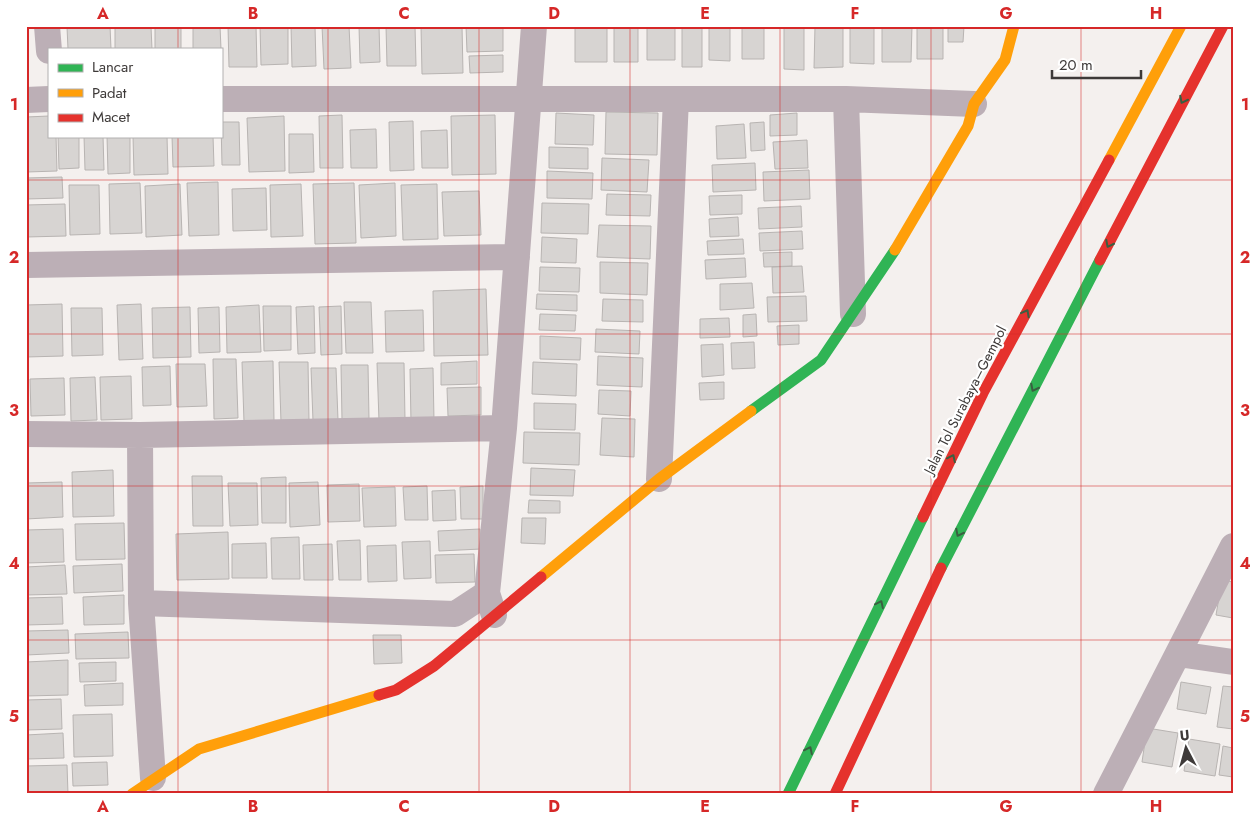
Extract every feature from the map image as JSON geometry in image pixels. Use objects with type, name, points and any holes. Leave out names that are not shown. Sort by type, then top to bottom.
[{"type":"main road","points":[[132,794],[153,778],[199,749],[396,690],[434,666],[491,604],[821,360],[917,216],[968,126],[974,104],[1005,60],[1014,26]]},
{"type":"main road","name":"Jalan Tol Surabaya–Gempol","points":[[788,794],[983,393],[1181,26]]},
{"type":"main road","points":[[835,794],[935,579],[1205,57],[1223,26]]},
{"type":"street","points":[[47,26],[49,48]]},
{"type":"street","points":[[141,603],[455,614],[491,604],[527,98],[534,26]]},
{"type":"street","points":[[26,100],[48,99]]},
{"type":"street","points":[[222,99],[846,99],[974,104]]},
{"type":"street","points":[[659,480],[676,99]]},
{"type":"street","points":[[846,99],[853,314]]},
{"type":"street","points":[[26,266],[517,257]]},
{"type":"street","points":[[26,434],[140,435],[504,428]]},
{"type":"street","points":[[140,435],[141,603],[153,778]]},
{"type":"street","points":[[1109,794],[1233,546]]},
{"type":"street","points":[[1178,654],[1233,662]]},
{"type":"building","points":[[110,26],[111,48],[68,48],[67,27]]},
{"type":"building","points":[[155,26],[181,26],[181,48],[155,48]]},
{"type":"building","points":[[193,26],[220,26],[221,48],[193,48]]},
{"type":"building","points":[[228,26],[256,26],[257,67],[229,67]]},
{"type":"building","points":[[260,26],[288,26],[288,64],[261,65]]},
{"type":"building","points":[[291,26],[315,26],[316,66],[292,67]]},
{"type":"building","points":[[322,26],[349,26],[351,68],[324,69]]},
{"type":"building","points":[[359,26],[379,26],[380,62],[360,63]]},
{"type":"building","points":[[386,26],[415,26],[416,66],[387,66]]},
{"type":"building","points":[[421,26],[462,26],[463,73],[422,74]]},
{"type":"building","points":[[466,26],[503,26],[503,51],[467,52]]},
{"type":"building","points":[[575,26],[607,26],[607,62],[575,62]]},
{"type":"building","points":[[614,26],[638,26],[638,62],[614,62]]},
{"type":"building","points":[[647,26],[675,26],[675,60],[647,60]]},
{"type":"building","points":[[682,26],[702,26],[702,67],[682,67]]},
{"type":"building","points":[[742,26],[764,26],[764,59],[742,59]]},
{"type":"building","points":[[784,26],[804,26],[804,70],[784,69]]},
{"type":"building","points":[[815,26],[843,26],[843,67],[814,68]]},
{"type":"building","points":[[882,26],[912,26],[911,62],[882,62]]},
{"type":"building","points":[[948,26],[964,26],[963,42],[948,42]]},
{"type":"building","points":[[115,27],[151,27],[152,48],[115,48]]},
{"type":"building","points":[[709,27],[730,28],[730,61],[709,60]]},
{"type":"building","points":[[850,27],[874,27],[874,64],[850,63]]},
{"type":"building","points":[[917,28],[943,28],[943,59],[917,59]]},
{"type":"building","points":[[503,55],[503,72],[470,73],[469,56]]},
{"type":"building","points":[[606,112],[658,113],[657,155],[605,154]]},
{"type":"building","points":[[556,113],[594,115],[593,145],[555,144]]},
{"type":"building","points":[[797,113],[797,135],[770,136],[770,115]]},
{"type":"building","points":[[342,115],[343,168],[320,168],[319,116]]},
{"type":"building","points":[[495,115],[496,174],[452,175],[451,116]]},
{"type":"building","points":[[48,116],[48,138],[56,138],[57,171],[27,172],[26,117]]},
{"type":"building","points":[[284,116],[285,171],[249,172],[247,118]]},
{"type":"building","points":[[413,121],[414,170],[390,171],[389,122]]},
{"type":"building","points":[[222,122],[239,122],[240,165],[222,165]]},
{"type":"building","points":[[764,122],[765,150],[751,151],[750,123]]},
{"type":"building","points":[[744,124],[746,158],[717,159],[716,126]]},
{"type":"building","points":[[376,129],[377,168],[351,168],[350,130]]},
{"type":"building","points":[[447,130],[448,168],[422,168],[421,131]]},
{"type":"building","points":[[289,134],[313,134],[314,172],[289,173]]},
{"type":"building","points":[[58,138],[79,138],[79,168],[59,169]]},
{"type":"building","points":[[84,138],[103,138],[104,170],[85,170]]},
{"type":"building","points":[[107,138],[130,138],[130,173],[108,174]]},
{"type":"building","points":[[133,138],[167,138],[168,174],[134,175]]},
{"type":"building","points":[[172,138],[213,138],[214,166],[173,167]]},
{"type":"building","points":[[807,140],[808,168],[775,169],[773,142]]},
{"type":"building","points":[[549,147],[588,148],[588,169],[549,168]]},
{"type":"building","points":[[602,158],[649,160],[647,192],[601,190]]},
{"type":"building","points":[[755,163],[756,190],[713,192],[712,165]]},
{"type":"building","points":[[809,170],[810,199],[764,201],[763,172]]},
{"type":"building","points":[[547,171],[593,173],[592,199],[547,198]]},
{"type":"building","points":[[62,177],[63,198],[26,199],[26,178]]},
{"type":"building","points":[[218,182],[219,235],[189,236],[187,183]]},
{"type":"building","points":[[140,183],[142,233],[110,234],[109,184]]},
{"type":"building","points":[[354,183],[356,243],[315,244],[313,184]]},
{"type":"building","points":[[395,183],[396,236],[361,238],[359,185]]},
{"type":"building","points":[[180,184],[182,235],[146,237],[145,186]]},
{"type":"building","points":[[301,184],[303,236],[271,237],[270,185]]},
{"type":"building","points":[[437,184],[438,239],[403,240],[401,185]]},
{"type":"building","points":[[69,185],[99,185],[100,234],[70,235]]},
{"type":"building","points":[[266,188],[267,230],[233,231],[232,189]]},
{"type":"building","points":[[479,191],[481,235],[444,236],[442,192]]},
{"type":"building","points":[[607,194],[651,195],[650,216],[606,215]]},
{"type":"building","points":[[742,195],[742,214],[710,215],[709,196]]},
{"type":"building","points":[[542,203],[589,204],[588,234],[541,233]]},
{"type":"building","points":[[65,204],[66,236],[26,237],[26,205]]},
{"type":"building","points":[[801,206],[802,227],[759,229],[758,208]]},
{"type":"building","points":[[738,217],[739,236],[710,237],[709,219]]},
{"type":"building","points":[[599,225],[651,226],[650,259],[597,257]]},
{"type":"building","points":[[802,231],[803,249],[760,251],[759,233]]},
{"type":"building","points":[[542,237],[577,239],[576,263],[541,262]]},
{"type":"building","points":[[743,239],[744,254],[708,255],[707,241]]},
{"type":"building","points":[[792,252],[792,266],[764,267],[763,253]]},
{"type":"building","points":[[745,258],[746,277],[706,279],[705,260]]},
{"type":"building","points":[[600,262],[648,263],[647,295],[600,293]]},
{"type":"building","points":[[802,266],[804,292],[773,293],[772,267]]},
{"type":"building","points":[[540,267],[580,268],[579,292],[539,291]]},
{"type":"building","points":[[752,283],[754,308],[720,310],[720,284]]},
{"type":"building","points":[[486,289],[488,355],[434,356],[433,291]]},
{"type":"building","points":[[537,294],[577,295],[577,311],[536,309]]},
{"type":"building","points":[[806,296],[807,321],[768,322],[767,297]]},
{"type":"building","points":[[603,299],[643,300],[643,322],[602,321]]},
{"type":"building","points":[[344,302],[371,302],[373,353],[346,353]]},
{"type":"building","points":[[62,304],[63,356],[26,357],[26,305]]},
{"type":"building","points":[[141,304],[143,359],[119,360],[117,305]]},
{"type":"building","points":[[259,305],[261,352],[227,353],[226,307]]},
{"type":"building","points":[[263,306],[291,306],[291,350],[264,351]]},
{"type":"building","points":[[314,306],[315,353],[298,354],[296,307]]},
{"type":"building","points":[[341,306],[342,354],[321,355],[319,307]]},
{"type":"building","points":[[190,307],[191,357],[153,358],[152,308]]},
{"type":"building","points":[[219,307],[220,352],[199,353],[198,308]]},
{"type":"building","points":[[71,308],[102,308],[103,355],[72,356]]},
{"type":"building","points":[[423,310],[424,351],[386,352],[385,311]]},
{"type":"building","points":[[540,314],[576,315],[575,331],[539,330]]},
{"type":"building","points":[[756,314],[757,336],[743,337],[743,315]]},
{"type":"building","points":[[729,318],[730,337],[700,338],[700,319]]},
{"type":"building","points":[[799,325],[799,344],[778,345],[777,326]]},
{"type":"building","points":[[596,329],[640,331],[639,354],[595,352]]},
{"type":"building","points":[[540,336],[581,338],[580,360],[540,359]]},
{"type":"building","points":[[754,342],[755,368],[732,369],[731,343]]},
{"type":"building","points":[[723,344],[724,375],[702,377],[701,345]]},
{"type":"building","points":[[598,356],[643,358],[642,387],[597,385]]},
{"type":"building","points":[[213,359],[236,359],[238,418],[214,419]]},
{"type":"building","points":[[273,361],[274,421],[244,422],[242,362]]},
{"type":"building","points":[[477,361],[477,384],[441,385],[441,363]]},
{"type":"building","points":[[279,362],[308,362],[309,421],[281,422]]},
{"type":"building","points":[[533,362],[577,364],[576,396],[532,394]]},
{"type":"building","points":[[377,363],[404,363],[405,420],[379,421]]},
{"type":"building","points":[[176,364],[205,364],[207,406],[177,407]]},
{"type":"building","points":[[341,365],[368,365],[369,419],[342,420]]},
{"type":"building","points":[[170,366],[171,405],[143,406],[142,367]]},
{"type":"building","points":[[311,368],[336,368],[338,420],[313,421]]},
{"type":"building","points":[[433,368],[434,421],[411,422],[410,369]]},
{"type":"building","points":[[131,376],[132,419],[101,420],[100,377]]},
{"type":"building","points":[[95,377],[97,420],[71,421],[70,378]]},
{"type":"building","points":[[64,378],[65,415],[31,416],[30,379]]},
{"type":"building","points":[[724,382],[724,399],[700,400],[699,383]]},
{"type":"building","points":[[481,387],[481,415],[448,416],[447,388]]},
{"type":"building","points":[[599,390],[631,391],[630,416],[598,414]]},
{"type":"building","points":[[534,403],[576,404],[575,430],[534,429]]},
{"type":"building","points":[[602,418],[635,419],[634,457],[600,455]]},
{"type":"building","points":[[524,432],[580,433],[579,465],[523,463]]},
{"type":"building","points":[[531,468],[575,470],[573,496],[530,495]]},
{"type":"building","points":[[113,470],[114,516],[73,517],[72,472]]},
{"type":"building","points":[[192,476],[222,476],[223,526],[193,526]]},
{"type":"building","points":[[286,477],[286,523],[262,523],[261,478]]},
{"type":"building","points":[[62,482],[63,517],[26,519],[26,483]]},
{"type":"building","points":[[318,482],[320,525],[290,527],[289,483]]},
{"type":"building","points":[[228,483],[257,483],[258,525],[230,526]]},
{"type":"building","points":[[359,484],[360,521],[328,522],[327,485]]},
{"type":"building","points":[[427,486],[428,520],[405,520],[403,487]]},
{"type":"building","points":[[483,486],[483,519],[461,519],[460,487]]},
{"type":"building","points":[[395,487],[396,526],[364,527],[362,488]]},
{"type":"building","points":[[455,490],[456,520],[433,521],[432,491]]},
{"type":"building","points":[[529,500],[560,501],[560,513],[528,513]]},
{"type":"building","points":[[522,518],[546,518],[545,544],[521,543]]},
{"type":"building","points":[[124,523],[125,559],[76,560],[75,524]]},
{"type":"building","points":[[63,529],[64,562],[26,563],[26,530]]},
{"type":"building","points":[[480,529],[481,549],[439,551],[438,531]]},
{"type":"building","points":[[228,532],[229,579],[177,580],[176,534]]},
{"type":"building","points":[[299,537],[300,579],[272,579],[271,538]]},
{"type":"building","points":[[360,540],[361,580],[339,580],[337,541]]},
{"type":"building","points":[[430,541],[431,578],[404,579],[402,542]]},
{"type":"building","points":[[266,543],[267,578],[232,578],[232,544]]},
{"type":"building","points":[[332,544],[333,580],[304,580],[303,545]]},
{"type":"building","points":[[396,545],[397,581],[368,582],[367,546]]},
{"type":"building","points":[[474,554],[475,582],[436,583],[435,555]]},
{"type":"building","points":[[122,564],[123,591],[74,593],[73,566]]},
{"type":"building","points":[[65,565],[67,594],[26,595],[26,567]]},
{"type":"building","points":[[1222,580],[1233,582],[1233,618],[1216,615]]},
{"type":"building","points":[[124,595],[124,624],[84,625],[83,597]]},
{"type":"building","points":[[62,597],[63,624],[26,625],[26,598]]},
{"type":"building","points":[[68,630],[69,653],[26,655],[26,631]]},
{"type":"building","points":[[128,632],[129,658],[76,659],[75,634]]},
{"type":"building","points":[[373,635],[401,635],[402,663],[374,664]]},
{"type":"building","points":[[68,660],[68,695],[26,696],[26,662]]},
{"type":"building","points":[[116,662],[116,681],[80,682],[79,663]]},
{"type":"building","points":[[1181,682],[1211,687],[1206,714],[1177,709]]},
{"type":"building","points":[[123,683],[123,705],[85,706],[84,685]]},
{"type":"building","points":[[1223,686],[1233,687],[1233,729],[1217,727]]},
{"type":"building","points":[[61,699],[62,729],[26,730],[26,700]]},
{"type":"building","points":[[112,714],[113,756],[74,757],[73,715]]},
{"type":"building","points":[[1147,728],[1178,733],[1172,767],[1142,762]]},
{"type":"building","points":[[63,733],[64,758],[26,759],[26,735]]},
{"type":"building","points":[[1189,739],[1220,744],[1215,776],[1184,771]]},
{"type":"building","points":[[1223,746],[1233,748],[1233,777],[1219,775]]},
{"type":"building","points":[[107,762],[108,785],[73,786],[72,763]]},
{"type":"building","points":[[67,765],[68,794],[26,794],[26,766]]},
{"type":"traffic: fast","points":[[751,411],[821,360],[895,250]]},
{"type":"traffic: fast","points":[[941,568],[1100,260]]},
{"type":"traffic: fast","points":[[788,794],[923,517]]},
{"type":"traffic: slow","points":[[895,250],[968,126],[974,104],[1005,60],[1014,26]]},
{"type":"traffic: slow","points":[[1109,160],[1181,26]]},
{"type":"traffic: slow","points":[[541,577],[659,479],[751,411]]},
{"type":"traffic: slow","points":[[132,794],[199,749],[379,695]]},
{"type":"traffic: jam","points":[[1100,260],[1223,26]]},
{"type":"traffic: jam","points":[[923,517],[983,393],[1109,160]]},
{"type":"traffic: jam","points":[[835,794],[941,568]]},
{"type":"traffic: jam","points":[[379,695],[396,690],[434,666],[541,577]]}]
